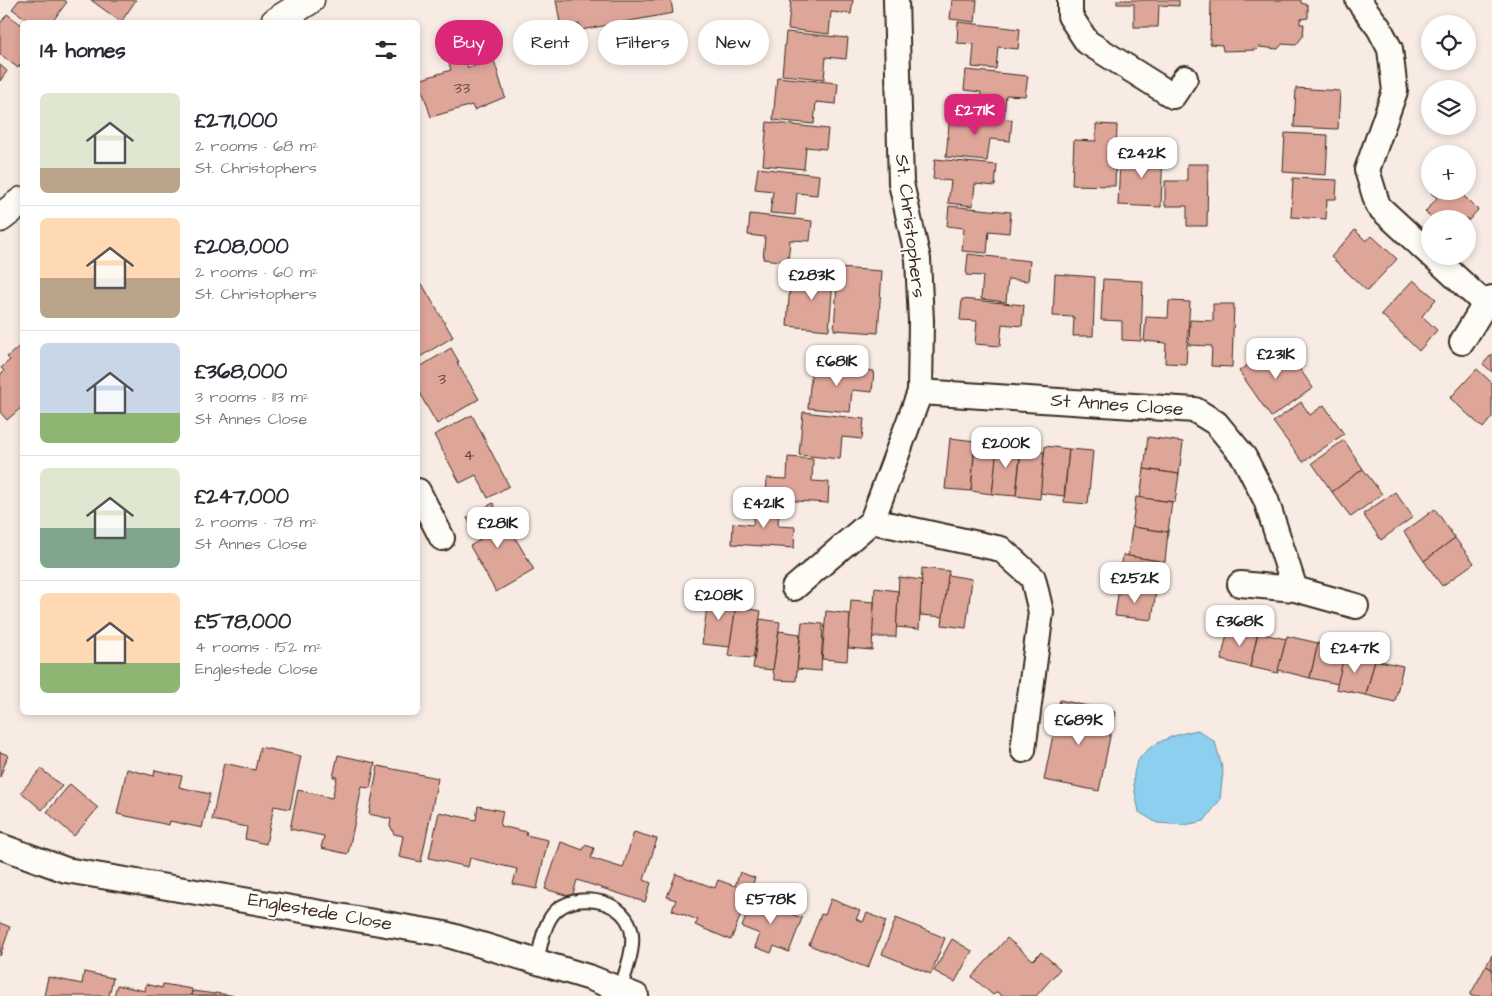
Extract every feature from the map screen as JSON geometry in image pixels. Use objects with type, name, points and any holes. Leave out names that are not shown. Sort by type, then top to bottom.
[{"type":"main road","points":[[278,20],[310,0]]},
{"type":"main road","points":[[0,218],[20,203]]},
{"type":"street","name":"St. Christophers","points":[[794,588],[872,521],[920,392],[921,321],[918,259],[901,183],[896,0]]},
{"type":"street","points":[[1070,0],[1070,16],[1087,42],[1173,96],[1185,78]]},
{"type":"street","points":[[1358,0],[1379,28],[1390,49],[1395,91],[1367,170],[1378,206],[1421,246]]},
{"type":"street","points":[[1444,265],[1489,301],[1462,342]]},
{"type":"street","name":"St Annes Close","points":[[920,392],[1195,410],[1216,424],[1244,457],[1266,500],[1295,589]]},
{"type":"street","points":[[420,497],[442,538]]},
{"type":"street","points":[[872,521],[1001,549],[1033,578],[1041,612],[1022,750]]},
{"type":"street","points":[[1240,584],[1295,589],[1356,606]]},
{"type":"street","name":"Englestede Close","points":[[0,846],[66,870],[445,934],[591,978],[628,993]]},
{"type":"lane","points":[[537,962],[547,926],[559,909],[587,899],[604,904],[619,910],[629,923],[632,934],[628,993]]},
{"type":"water","points":[[1198,730],[1215,742],[1223,771],[1220,800],[1204,821],[1185,825],[1157,823],[1139,812],[1135,791],[1135,769],[1144,753],[1160,742],[1180,734]]},
{"type":"building","points":[[19,0],[64,0],[67,2],[54,20],[28,20],[12,9]]},
{"type":"building","points":[[91,0],[136,0],[122,20],[118,20]]},
{"type":"building","points":[[556,0],[671,0],[673,13],[635,20],[598,20],[598,27],[588,29],[588,20],[560,20]]},
{"type":"building","points":[[791,0],[853,0],[851,14],[831,12],[829,34],[788,29]]},
{"type":"building","points":[[952,0],[977,0],[975,22],[950,19]]},
{"type":"building","points":[[1117,0],[1179,0],[1179,6],[1159,5],[1158,27],[1134,27],[1134,4],[1117,4]]},
{"type":"building","points":[[1211,0],[1301,0],[1301,3],[1308,5],[1308,18],[1300,19],[1300,24],[1304,24],[1303,36],[1296,45],[1282,44],[1278,49],[1259,47],[1256,50],[1223,51],[1222,45],[1210,44]]},
{"type":"building","points":[[7,14],[20,24],[20,65],[18,68],[0,54],[0,24]]},
{"type":"building","points":[[958,22],[1020,29],[1018,49],[998,47],[996,69],[972,67],[974,44],[957,43]]},
{"type":"building","points":[[786,32],[848,38],[846,59],[826,57],[824,79],[782,75]]},
{"type":"building","points":[[0,65],[7,71],[0,81]]},
{"type":"building","points":[[450,65],[467,65],[468,68],[478,65],[495,65],[505,97],[474,110],[472,105],[431,117],[420,80],[451,70]]},
{"type":"building","points":[[966,70],[1028,76],[1025,96],[1006,95],[1004,117],[979,114],[981,92],[964,90]]},
{"type":"building","points":[[777,77],[838,83],[836,104],[816,102],[814,124],[773,120]]},
{"type":"building","points":[[1296,88],[1340,91],[1338,129],[1294,127]]},
{"type":"building","points":[[950,114],[1012,120],[1010,141],[990,139],[987,161],[946,157]]},
{"type":"building","points":[[767,122],[828,129],[826,149],[806,147],[804,169],[763,165]]},
{"type":"building","points":[[1096,124],[1117,125],[1115,186],[1072,185],[1074,140],[1096,141]]},
{"type":"building","points":[[1285,133],[1328,135],[1326,175],[1283,172]]},
{"type":"building","points":[[1143,144],[1163,145],[1161,207],[1118,205],[1120,161],[1142,162]]},
{"type":"building","points":[[935,159],[997,165],[995,186],[975,184],[973,206],[948,203],[951,181],[933,179]]},
{"type":"building","points":[[1187,164],[1208,164],[1207,226],[1187,226],[1187,206],[1165,206],[1165,181],[1187,181]]},
{"type":"building","points":[[758,168],[819,175],[817,195],[797,193],[795,215],[770,213],[773,191],[755,189]]},
{"type":"building","points":[[1293,178],[1337,180],[1336,199],[1327,199],[1326,219],[1291,217]]},
{"type":"building","points":[[1435,200],[1468,200],[1478,210],[1476,212],[1476,210],[1427,210]]},
{"type":"building","points":[[949,206],[1011,212],[1009,233],[989,231],[987,253],[962,251],[964,228],[947,226]]},
{"type":"building","points":[[750,214],[812,221],[810,241],[790,240],[788,262],[763,259],[765,237],[748,235]]},
{"type":"building","points":[[1355,230],[1366,241],[1372,236],[1397,259],[1367,291],[1331,257]]},
{"type":"building","points":[[968,254],[1030,261],[1028,281],[1008,279],[1006,302],[981,299],[983,276],[966,275]]},
{"type":"building","points":[[814,267],[834,268],[829,330],[787,326],[790,283],[813,285]]},
{"type":"building","points":[[838,268],[882,271],[878,333],[834,330]]},
{"type":"building","points":[[1055,274],[1095,277],[1093,336],[1073,336],[1074,317],[1053,316]]},
{"type":"building","points":[[1103,279],[1143,281],[1141,341],[1122,340],[1122,321],[1101,320]]},
{"type":"building","points":[[1413,280],[1436,299],[1422,316],[1437,330],[1419,351],[1381,314]]},
{"type":"building","points":[[422,284],[453,337],[420,357],[420,286]]},
{"type":"building","points":[[962,299],[1024,305],[1022,326],[1002,324],[1000,346],[975,344],[977,321],[960,320]]},
{"type":"building","points":[[1169,301],[1190,302],[1186,364],[1165,363],[1166,343],[1144,341],[1146,317],[1168,318]]},
{"type":"building","points":[[1213,304],[1234,304],[1232,367],[1211,366],[1212,346],[1189,345],[1190,320],[1213,321]]},
{"type":"building","points":[[1281,342],[1313,388],[1271,417],[1239,371]]},
{"type":"building","points":[[20,346],[20,409],[7,420],[0,412],[0,375],[4,371],[1,368],[10,360],[7,357]]},
{"type":"building","points":[[451,348],[459,362],[457,363],[479,399],[437,424],[420,394],[420,367]]},
{"type":"building","points":[[1492,354],[1492,372],[1483,364]]},
{"type":"building","points":[[812,365],[874,371],[872,392],[852,390],[850,412],[808,408]]},
{"type":"building","points":[[1477,369],[1492,383],[1492,417],[1483,428],[1450,398]]},
{"type":"building","points":[[1301,402],[1310,415],[1324,405],[1344,434],[1303,462],[1273,422]]},
{"type":"building","points":[[803,412],[864,419],[862,439],[842,437],[840,459],[799,455]]},
{"type":"building","points":[[472,415],[509,486],[488,498],[476,475],[460,483],[434,435]]},
{"type":"building","points":[[1148,437],[1183,442],[1179,474],[1144,469]]},
{"type":"building","points":[[950,438],[975,441],[971,491],[945,489]]},
{"type":"building","points":[[1344,440],[1363,469],[1332,492],[1312,463]]},
{"type":"building","points":[[997,443],[1021,445],[1016,496],[992,494]]},
{"type":"building","points":[[975,445],[997,448],[992,494],[971,491]]},
{"type":"building","points":[[1045,446],[1069,449],[1064,496],[1040,493]]},
{"type":"building","points":[[1069,449],[1093,451],[1088,504],[1064,502]]},
{"type":"building","points":[[1021,450],[1044,452],[1040,499],[1016,496]]},
{"type":"building","points":[[788,457],[813,459],[812,481],[829,482],[828,503],[766,499],[767,478],[787,479]]},
{"type":"building","points":[[1144,469],[1179,474],[1175,502],[1140,498]]},
{"type":"building","points":[[1363,469],[1382,494],[1351,517],[1332,492]]},
{"type":"building","points":[[1395,492],[1413,517],[1381,540],[1363,514]]},
{"type":"building","points":[[1136,497],[1172,502],[1168,532],[1132,527]]},
{"type":"building","points":[[493,503],[534,570],[496,592],[470,546],[480,540],[467,518]]},
{"type":"building","points":[[754,503],[779,504],[778,526],[795,527],[794,548],[732,544],[733,523],[753,525]]},
{"type":"building","points":[[1435,509],[1455,538],[1424,561],[1404,532]]},
{"type":"building","points":[[1132,527],[1168,532],[1165,562],[1128,556]]},
{"type":"building","points":[[1455,538],[1474,563],[1442,586],[1424,561]]},
{"type":"building","points":[[1123,555],[1159,561],[1156,591],[1119,587]]},
{"type":"building","points":[[922,568],[949,571],[944,617],[920,615]]},
{"type":"building","points":[[948,575],[972,579],[966,628],[942,625]]},
{"type":"building","points":[[899,577],[922,580],[919,629],[896,627]]},
{"type":"building","points":[[1119,587],[1156,591],[1152,620],[1115,616]]},
{"type":"building","points":[[875,588],[898,591],[896,637],[872,637]]},
{"type":"building","points":[[709,593],[737,599],[730,647],[702,644]]},
{"type":"building","points":[[851,600],[874,602],[872,650],[848,648]]},
{"type":"building","points":[[736,607],[761,611],[753,658],[728,656]]},
{"type":"building","points":[[826,611],[850,614],[847,661],[822,659]]},
{"type":"building","points":[[760,619],[780,622],[773,670],[753,668]]},
{"type":"building","points":[[802,622],[823,624],[821,671],[797,669]]},
{"type":"building","points":[[1229,626],[1258,633],[1250,667],[1221,660]]},
{"type":"building","points":[[779,631],[800,634],[796,681],[775,680],[773,670]]},
{"type":"building","points":[[1258,633],[1286,639],[1278,673],[1250,667]]},
{"type":"building","points":[[1287,636],[1318,643],[1310,678],[1278,670]]},
{"type":"building","points":[[1318,643],[1346,650],[1338,684],[1310,678]]},
{"type":"building","points":[[1345,653],[1375,660],[1366,695],[1336,689]]},
{"type":"building","points":[[1375,660],[1403,666],[1395,702],[1366,695]]},
{"type":"building","points":[[1060,700],[1115,712],[1099,791],[1044,780]]},
{"type":"building","points":[[260,747],[301,756],[290,809],[274,806],[266,844],[245,839],[247,827],[212,820],[224,763],[255,770]]},
{"type":"building","points":[[0,752],[8,755],[0,777]]},
{"type":"building","points":[[338,755],[375,763],[370,788],[362,787],[348,854],[321,848],[324,836],[290,829],[298,790],[332,798],[337,777],[333,777]]},
{"type":"building","points":[[378,766],[438,778],[421,862],[399,857],[403,836],[394,834],[390,825],[391,819],[369,814]]},
{"type":"building","points":[[41,769],[62,786],[42,810],[21,792]]},
{"type":"building","points":[[127,769],[154,776],[155,770],[182,776],[179,787],[210,794],[202,828],[170,821],[169,825],[117,814]]},
{"type":"building","points":[[70,784],[98,808],[74,836],[47,812]]},
{"type":"building","points":[[478,806],[503,811],[500,826],[527,832],[526,835],[548,840],[537,889],[513,884],[517,869],[470,858],[468,867],[429,858],[439,812],[476,820]]},
{"type":"building","points":[[634,832],[657,839],[644,880],[651,883],[645,902],[577,880],[572,897],[545,889],[561,842],[583,850],[585,845],[594,848],[591,858],[623,868]]},
{"type":"building","points":[[740,872],[755,878],[731,940],[695,925],[698,920],[672,910],[676,900],[667,897],[676,874],[715,888],[718,880],[735,886]]},
{"type":"building","points":[[754,895],[782,906],[781,910],[802,918],[789,952],[774,946],[771,953],[755,947],[760,934],[742,927]]},
{"type":"building","points":[[831,899],[860,911],[856,919],[863,922],[867,913],[886,921],[868,968],[809,945],[821,914],[825,915]]},
{"type":"building","points":[[896,918],[945,938],[931,974],[882,954]]},
{"type":"building","points":[[0,923],[10,927],[0,956]]},
{"type":"building","points":[[1007,938],[1033,960],[1041,952],[1060,969],[1036,996],[1002,996],[997,992],[993,995],[972,977]]},
{"type":"building","points":[[952,939],[972,951],[955,982],[934,971]]},
{"type":"building","points":[[1492,955],[1492,969],[1486,966]]},
{"type":"building","points":[[1486,966],[1492,969],[1492,996],[1470,995]]},
{"type":"building","points":[[84,972],[113,978],[109,996],[44,996],[48,977],[82,984]]},
{"type":"building","points":[[146,984],[162,988],[163,984],[192,989],[191,996],[114,996],[117,985],[145,991]]},
{"type":"building","points":[[193,991],[215,993],[237,996],[192,996]]}]
